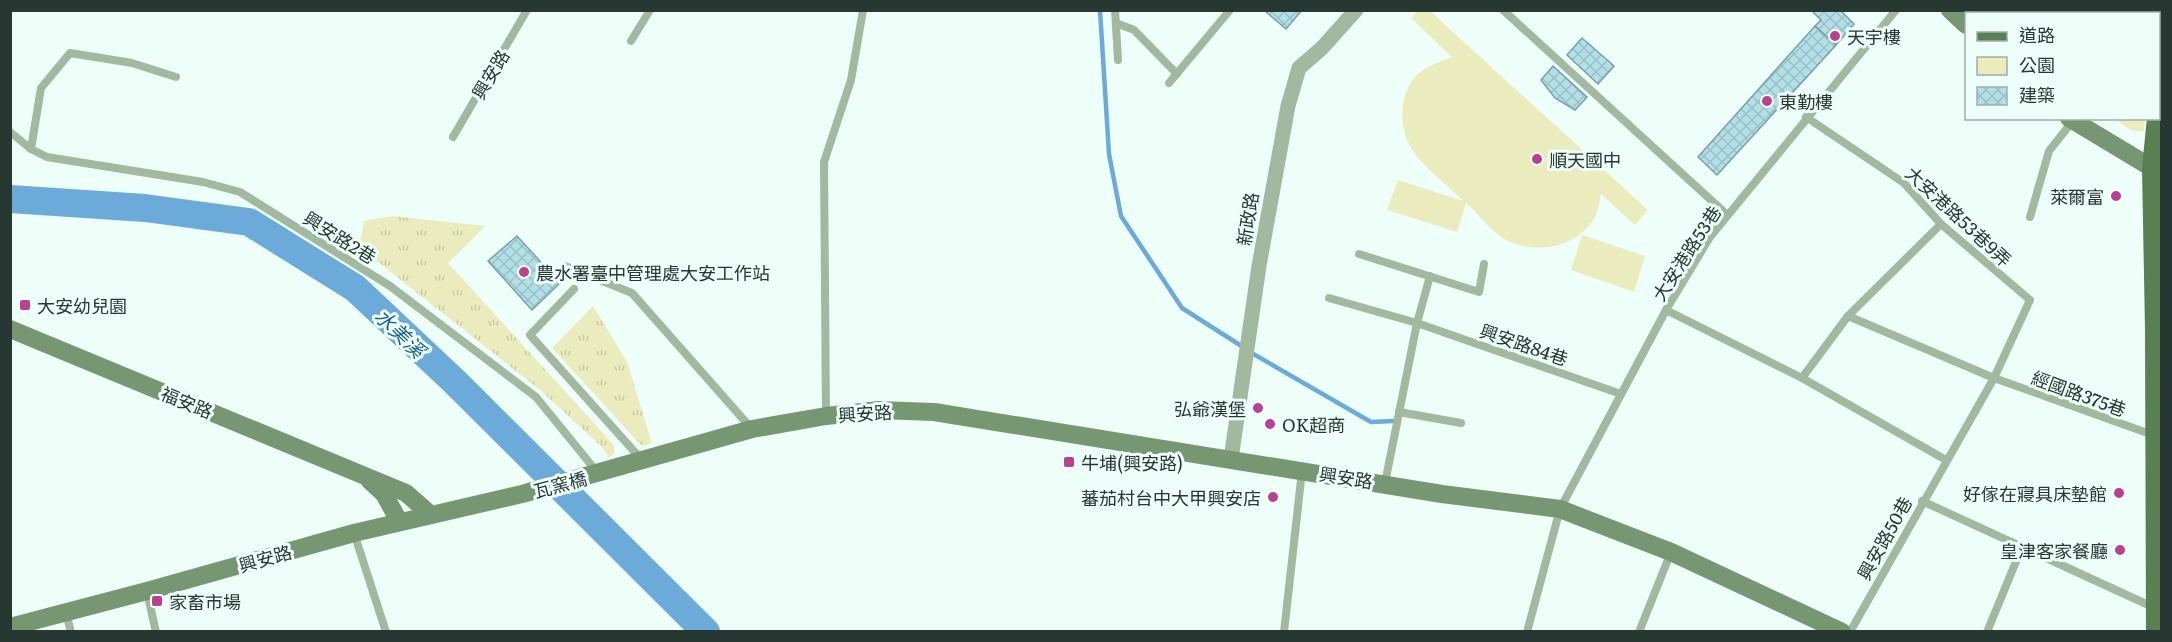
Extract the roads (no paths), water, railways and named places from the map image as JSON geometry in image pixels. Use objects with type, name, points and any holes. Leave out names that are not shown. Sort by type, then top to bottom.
[{"type":"main road","points":[[2160,28],[2161,10]]},
{"type":"main road","points":[[2155,632],[2158,517],[2154,436],[2156,120]]},
{"type":"street","name":"新政路","points":[[1231,459],[1260,255],[1288,106],[1299,68],[1322,48],[1356,10]]},
{"type":"street","points":[[1950,10],[1965,24]]},
{"type":"street","points":[[2070,120],[2156,171]]},
{"type":"street","name":"福安路","points":[[10,329],[406,492],[431,515]]},
{"type":"street","name":"興安路","points":[[598,473],[752,429],[826,416],[879,410],[934,412],[1442,494],[1560,509],[1671,552],[1842,632]]},
{"type":"street","name":"瓦窯橋","points":[[522,494],[598,473]]},
{"type":"street","name":"福安路","points":[[364,476],[384,494],[399,522]]},
{"type":"street","name":"興安路","points":[[10,627],[354,533],[522,494]]},
{"type":"lane","name":"興安路","points":[[453,137],[527,10]]},
{"type":"lane","points":[[631,41],[650,10]]},
{"type":"lane","name":"興安路","points":[[826,416],[824,162],[851,80],[863,10]]},
{"type":"lane","points":[[1115,10],[1118,60]]},
{"type":"lane","points":[[1169,83],[1230,10]]},
{"type":"lane","points":[[1503,10],[1723,211]]},
{"type":"lane","name":"大安港路53巷","points":[[1527,632],[1560,509],[1666,310],[1710,237],[1896,10]]},
{"type":"lane","points":[[1116,23],[1134,30],[1177,74]]},
{"type":"lane","points":[[31,149],[41,88],[70,53],[132,63],[176,77]]},
{"type":"lane","name":"大安港路53巷9弄","points":[[1806,117],[1904,183],[1941,224],[2030,300],[1994,378]]},
{"type":"lane","points":[[2030,216],[2049,151],[2070,120]]},
{"type":"lane","name":"興安路2巷","points":[[10,132],[31,149],[47,157],[203,182],[240,192],[390,286],[536,397],[598,473]]},
{"type":"lane","points":[[1802,378],[1848,316],[1941,224]]},
{"type":"lane","points":[[1359,254],[1479,292],[1484,264]]},
{"type":"lane","points":[[565,266],[632,293],[752,429]]},
{"type":"lane","points":[[1385,483],[1417,323],[1430,276]]},
{"type":"lane","points":[[574,290],[530,335],[642,460]]},
{"type":"lane","name":"興安路84巷","points":[[1329,298],[1417,323],[1621,394]]},
{"type":"lane","points":[[1666,310],[1802,378],[1946,460]]},
{"type":"lane","name":"經國路375巷","points":[[1848,316],[1994,378],[2154,436]]},
{"type":"lane","name":"興安路50巷","points":[[1850,632],[1922,501],[1994,378]]},
{"type":"lane","points":[[1399,412],[1461,423]]},
{"type":"lane","points":[[1284,632],[1302,470]]},
{"type":"lane","points":[[1922,501],[2155,608]]},
{"type":"lane","points":[[354,533],[386,632]]},
{"type":"lane","points":[[1987,632],[2022,547]]},
{"type":"lane","points":[[1639,632],[1671,552]]},
{"type":"lane","points":[[147,591],[156,632]]},
{"type":"lane","points":[[66,612],[71,632]]},
{"type":"waterway","points":[[1100,10],[1109,154],[1121,216],[1182,308],[1243,347]]},
{"type":"waterway","name":"水美溪","points":[[10,199],[145,208],[249,222],[355,288],[455,382],[706,632]]},
{"type":"waterway","points":[[1250,352],[1371,422],[1393,421]]},
{"type":"place","name":"天宇樓","points":[[1835,36]]},
{"type":"place","name":"東勤樓","points":[[1767,101]]},
{"type":"place","name":"順天國中","points":[[1537,159]]},
{"type":"place","name":"萊爾富","points":[[2116,196]]},
{"type":"place","name":"農水署臺中管理處大安工作站","points":[[524,272]]},
{"type":"place","name":"大安幼兒園","points":[[25,305]]},
{"type":"place","name":"弘爺漢堡","points":[[1258,408]]},
{"type":"place","name":"OK超商","points":[[1270,424]]},
{"type":"place","name":"牛埔(興安路)","points":[[1069,462]]},
{"type":"place","name":"好傢在寢具床墊館","points":[[2119,493]]},
{"type":"place","name":"蕃茄村台中大甲興安店","points":[[1273,497]]},
{"type":"place","name":"皇津客家餐廳","points":[[2120,550]]},
{"type":"place","name":"家畜市場","points":[[157,601]]}]
